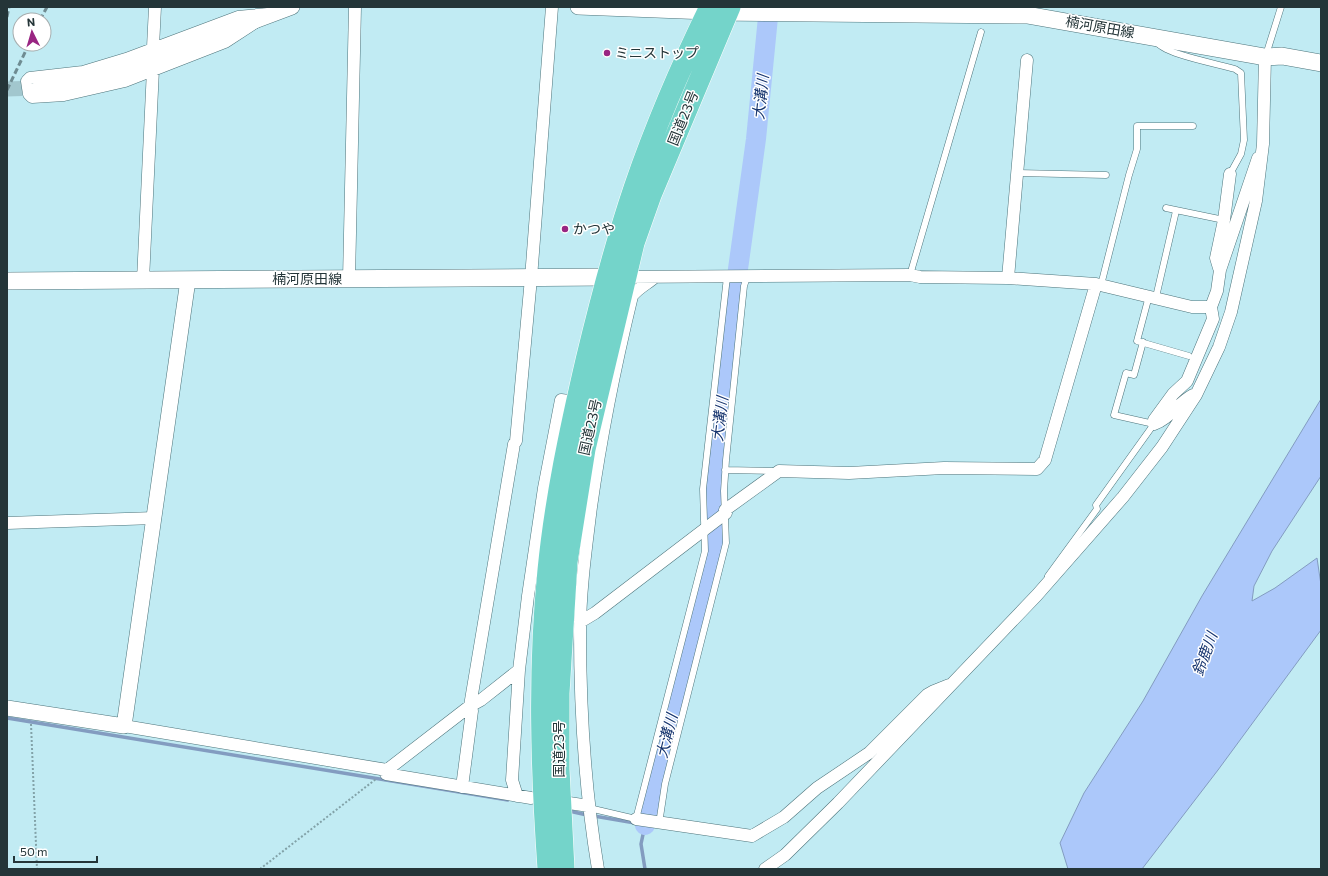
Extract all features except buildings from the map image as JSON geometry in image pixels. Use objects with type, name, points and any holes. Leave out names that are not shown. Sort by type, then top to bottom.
[{"type":"highway","name":"国道23号","points":[[564,869],[559,769],[559,693],[567,562],[584,449],[634,188],[650,145],[719,9]]},
{"type":"highway","name":"国道23号","points":[[548,869],[544,807],[541,698],[544,617],[554,522],[566,443],[576,402],[616,277]]},
{"type":"main road","name":"楠河原田線","points":[[719,9],[754,13],[781,11],[1010,10],[1274,57],[1321,63]]},
{"type":"main road","name":"楠河原田線","points":[[7,281],[616,277]]},
{"type":"street","points":[[153,47],[155,7]]},
{"type":"street","points":[[39,88],[98,80],[268,14],[292,7]]},
{"type":"street","points":[[349,279],[356,7]]},
{"type":"street","points":[[462,787],[472,711],[470,706],[514,444],[516,441],[531,278],[552,7]]},
{"type":"street","points":[[578,7],[719,9]]},
{"type":"street","points":[[268,14],[225,42],[125,81],[64,95],[32,97],[29,94],[28,81],[30,78],[83,72],[126,59],[153,47],[238,17],[268,14]]},
{"type":"street","points":[[765,869],[785,855],[838,804],[1038,595],[1123,497],[1162,447],[1197,393],[1219,347],[1231,312],[1256,201],[1274,57]]},
{"type":"street","points":[[1008,278],[1027,60]]},
{"type":"street","points":[[143,280],[153,69]]},
{"type":"street","points":[[1197,393],[1177,406],[1162,422],[1154,424],[1154,420],[1162,407],[1186,381],[1213,318],[1211,307],[1217,291],[1220,270],[1251,174],[1263,144]]},
{"type":"street","points":[[1220,270],[1216,258],[1224,220],[1230,174]]},
{"type":"street","points":[[616,277],[910,275],[920,277],[1008,278],[1098,284],[1153,296],[1192,307],[1211,307]]},
{"type":"street","points":[[598,869],[590,822],[575,624],[598,458],[611,386],[632,296],[636,290],[644,287],[655,277]]},
{"type":"street","points":[[124,726],[188,280]]},
{"type":"street","points":[[575,624],[595,613],[779,471],[849,473],[944,468],[1037,469],[1047,453],[1098,284]]},
{"type":"street","points":[[517,796],[512,780],[519,670],[527,621],[544,488],[560,400],[576,402]]},
{"type":"street","points":[[7,522],[155,518]]},
{"type":"street","points":[[7,708],[387,770],[519,670]]},
{"type":"street","points":[[637,820],[752,836],[784,816],[817,788],[869,753],[927,695],[952,684]]},
{"type":"street","points":[[387,770],[386,774],[532,798]]},
{"type":"street","points":[[569,803],[589,808]]},
{"type":"lane","points":[[1274,57],[1281,7]]},
{"type":"lane","points":[[910,275],[981,32]]},
{"type":"lane","points":[[1154,36],[1158,45],[1164,49],[1235,69],[1241,74],[1244,140],[1241,154],[1230,174]]},
{"type":"lane","points":[[1098,284],[1128,175],[1137,149],[1137,126],[1193,126]]},
{"type":"lane","points":[[1018,173],[1106,175]]},
{"type":"lane","points":[[1166,208],[1224,220]]},
{"type":"lane","points":[[1176,211],[1153,296],[1137,341],[1189,356]]},
{"type":"lane","points":[[589,808],[637,820],[706,551],[702,502],[705,465],[728,277]]},
{"type":"lane","points":[[658,824],[665,784],[724,552],[727,533],[725,513],[725,470],[746,277]]},
{"type":"lane","points":[[1038,595],[1053,567],[1097,509],[1096,505],[1154,424],[1114,415],[1126,373],[1134,375],[1143,342]]},
{"type":"lane","points":[[725,470],[779,471]]},
{"type":"path","points":[[31,725],[37,869]]},
{"type":"path","points":[[260,869],[374,781]]},
{"type":"water","name":"鈴鹿川","points":[[1321,399],[1321,476],[1272,551],[1254,586],[1252,601],[1275,588],[1317,558],[1321,585],[1321,630],[1218,770],[1142,869],[1068,869],[1060,843],[1084,793],[1143,701],[1202,596]]},
{"type":"waterway","name":"大溝川","points":[[645,825],[715,542],[712,514],[712,486],[738,269],[756,139],[769,7]]},
{"type":"waterway","points":[[7,718],[508,800]]},
{"type":"waterway","points":[[569,811],[587,815]]},
{"type":"waterway","points":[[594,816],[635,823]]},
{"type":"waterway","points":[[643,824],[645,825],[641,844],[645,869]]},
{"type":"tunnel","points":[[7,89],[39,88]]},
{"type":"railway","points":[[7,17],[9,7]]},
{"type":"railway","points":[[44,12],[47,7]]},
{"type":"railway","points":[[7,90],[25,52]]},
{"type":"place","name":"ミニストップ","points":[[607,53]]},
{"type":"place","name":"かつや","points":[[565,229]]}]
